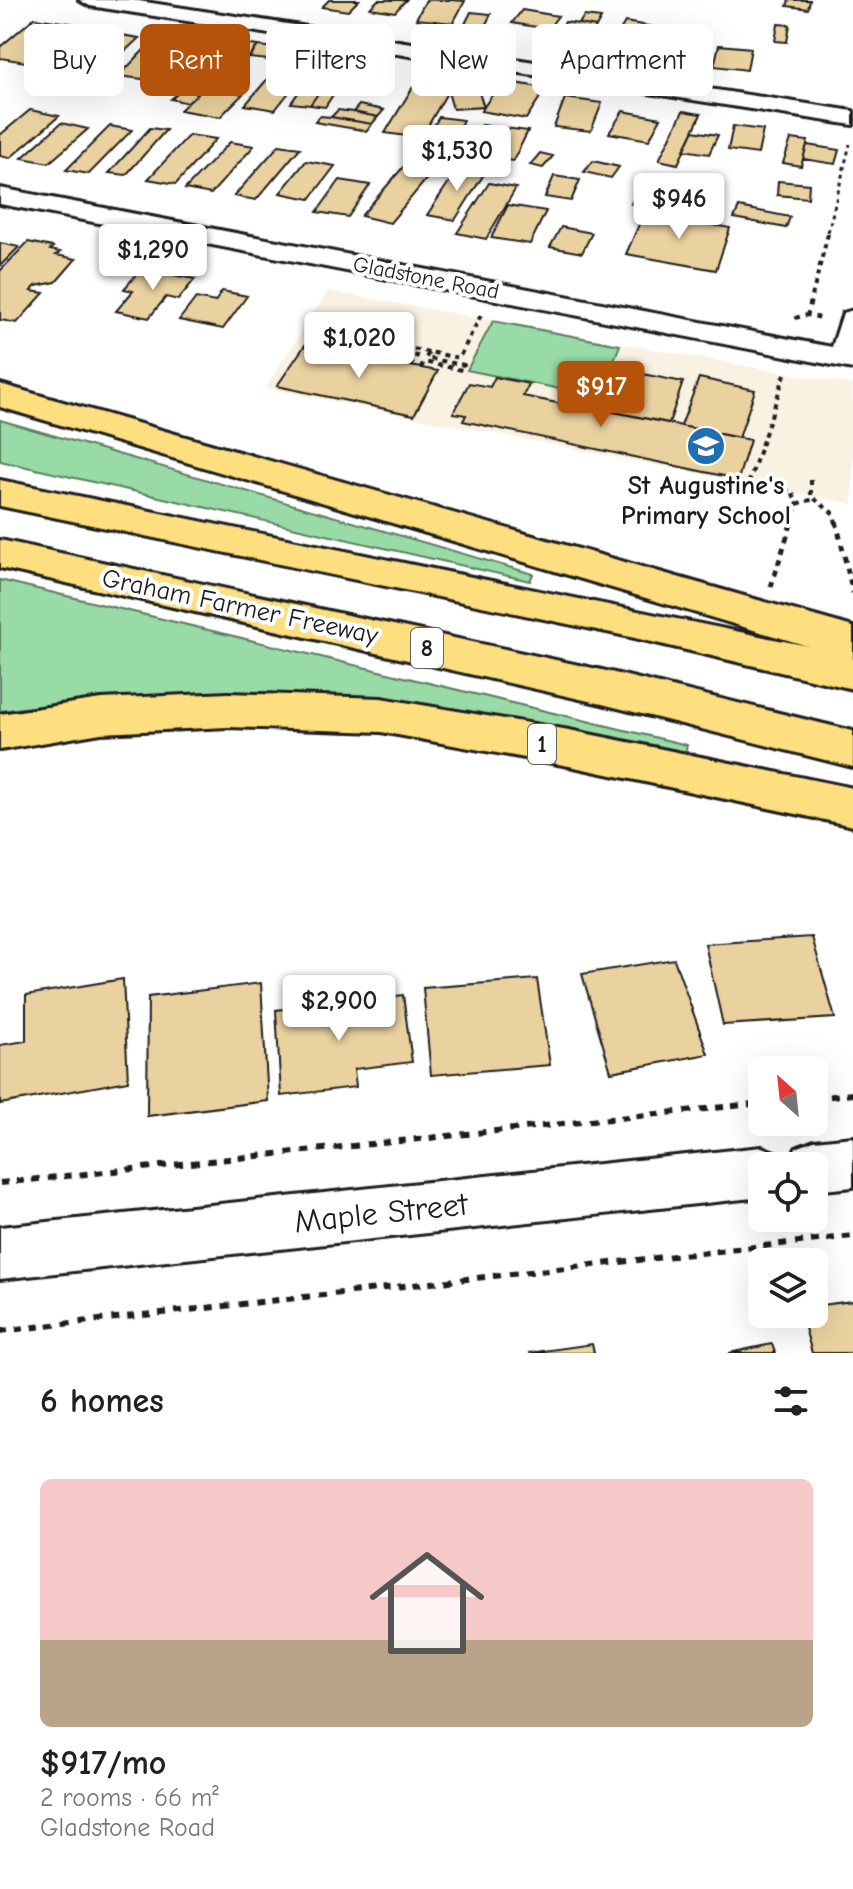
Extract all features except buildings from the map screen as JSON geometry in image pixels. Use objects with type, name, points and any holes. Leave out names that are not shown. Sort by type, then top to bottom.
[{"type":"highway","points":[[0,395],[853,643]]},
{"type":"highway","points":[[0,493],[626,621],[853,672]]},
{"type":"highway","name":"Graham Farmer Freeway","points":[[0,554],[602,687],[853,749]]},
{"type":"highway","name":"1","points":[[0,732],[101,716],[228,710],[381,715],[569,748],[853,807]]},
{"type":"street","points":[[90,0],[853,118]]},
{"type":"street","name":"Gladstone Road","points":[[0,196],[848,360]]},
{"type":"street","points":[[848,360],[853,319]]},
{"type":"street","points":[[828,1165],[853,1162]]},
{"type":"street","name":"Maple Street","points":[[0,1253],[748,1173]]},
{"type":"path","points":[[410,366],[417,356],[393,350],[396,346],[459,358],[484,311]]},
{"type":"path","points":[[421,368],[424,362],[462,370],[464,365],[426,358],[429,352]]},
{"type":"path","points":[[811,480],[814,499],[834,514],[853,593]]},
{"type":"path","points":[[769,592],[797,504],[814,499]]},
{"type":"path","points":[[828,1097],[853,1094]]},
{"type":"path","points":[[0,1183],[748,1104]]},
{"type":"path","points":[[0,1331],[853,1236]]},
{"type":"shaded area","name":"St Augustine's Primary School","points":[[328,291],[853,385],[853,504],[265,388]]},
{"type":"green space","points":[[493,321],[620,345],[599,397],[467,370]]},
{"type":"green space","points":[[0,420],[533,574],[530,581],[0,461]]},
{"type":"green space","points":[[0,580],[687,745],[682,764],[202,695],[71,702],[0,711]]},
{"type":"place","name":"St Augustine's Primary School","points":[[706,446]]}]
